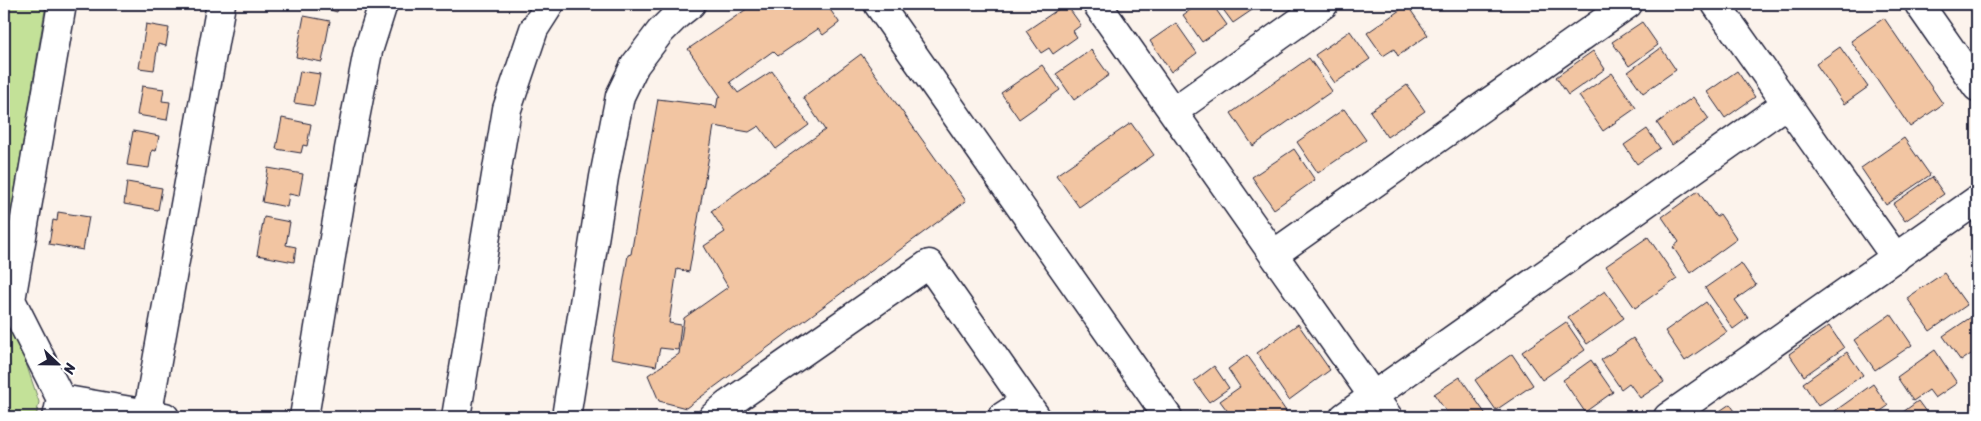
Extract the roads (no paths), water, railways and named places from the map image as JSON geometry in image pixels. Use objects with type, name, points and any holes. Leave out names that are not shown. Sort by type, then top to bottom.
[{"type":"street","points":[[62,4],[11,300],[59,408],[154,416],[221,4]]},
{"type":"street","points":[[304,417],[349,149],[368,51],[383,4]]},
{"type":"street","points":[[456,417],[507,109],[534,29],[550,4]]},
{"type":"street","points":[[566,417],[603,187],[620,96],[635,65],[660,32],[691,4]]},
{"type":"street","points":[[878,4],[1168,417]]},
{"type":"street","points":[[1097,4],[1381,407]]},
{"type":"street","points":[[1174,111],[1324,4]]},
{"type":"street","points":[[1274,254],[1628,4]]},
{"type":"street","points":[[1716,4],[1896,258]]},
{"type":"street","points":[[1925,6],[1977,87]]},
{"type":"street","points":[[1344,417],[1381,407],[1786,104]]},
{"type":"street","points":[[1668,417],[1977,200]]},
{"type":"street","points":[[713,417],[727,405],[929,264],[1031,409],[1002,417]]}]
